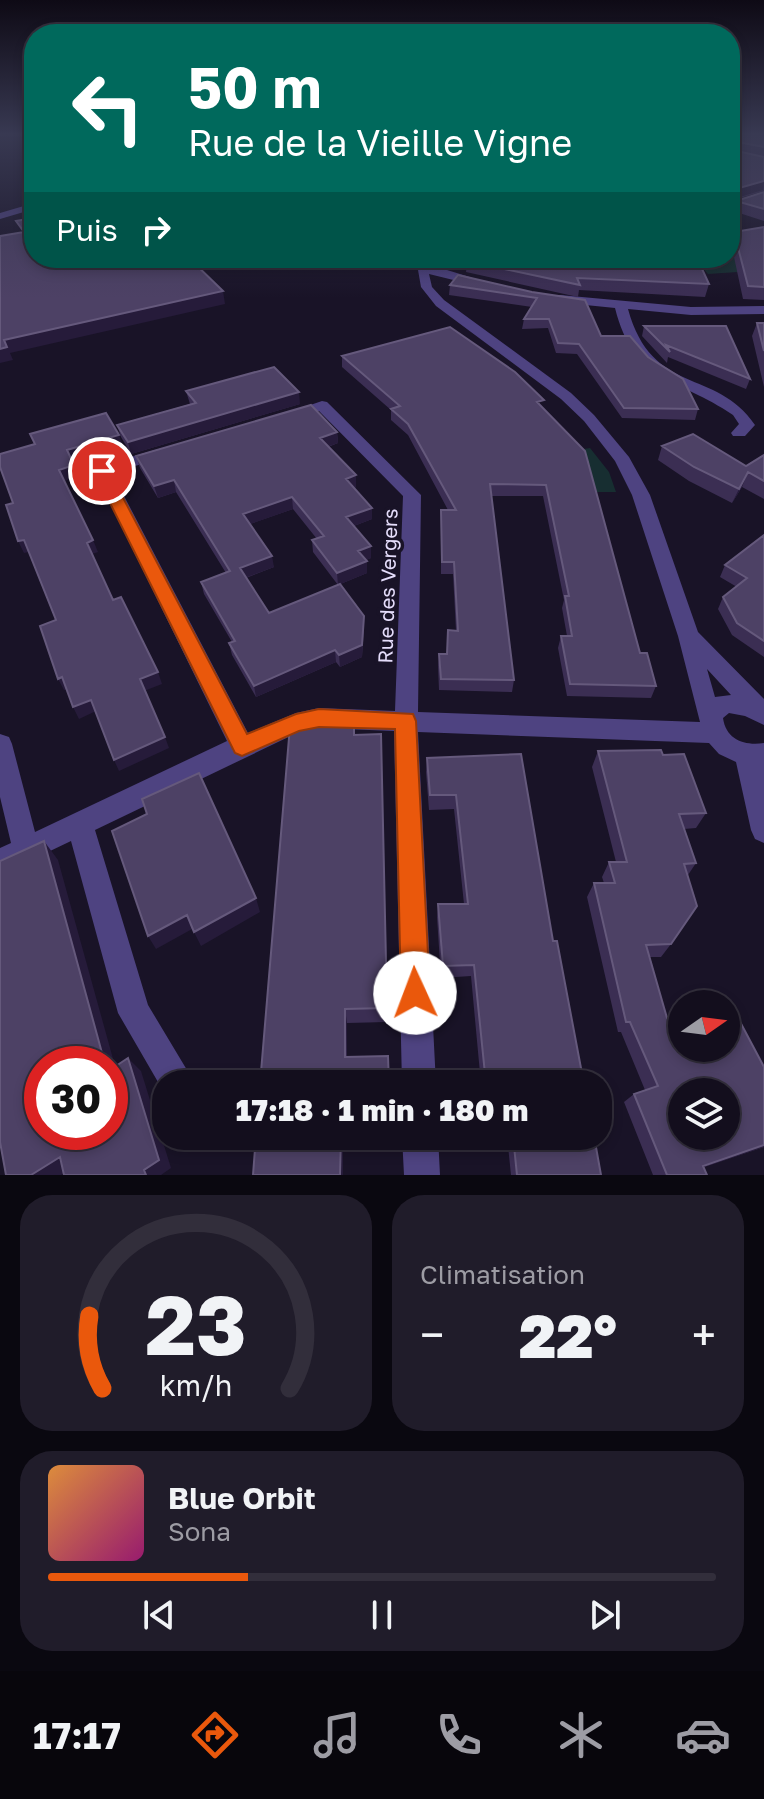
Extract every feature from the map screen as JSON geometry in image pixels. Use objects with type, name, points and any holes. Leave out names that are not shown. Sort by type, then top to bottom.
[{"type":"street","points":[[740,203],[764,196]]},
{"type":"street","points":[[0,216],[24,209]]},
{"type":"street","points":[[501,288],[424,268],[421,278],[449,311],[566,396],[615,450],[641,495],[689,636],[712,724],[723,744],[756,754],[764,830]]},
{"type":"street","points":[[426,287],[450,276]]},
{"type":"street","points":[[545,297],[621,307],[691,311],[764,310]]},
{"type":"street","points":[[621,307],[626,334],[640,354],[666,374],[738,412],[747,425],[739,433]]},
{"type":"street","name":"Rue des Vergers","points":[[263,422],[322,405],[412,495],[406,721]]},
{"type":"street","points":[[175,449],[102,471],[242,746]]},
{"type":"street","points":[[689,636],[737,683],[764,715]]},
{"type":"street","points":[[712,724],[724,703],[737,703],[764,715]]},
{"type":"street","points":[[0,862],[242,746],[296,723],[319,718],[712,724]]},
{"type":"street","points":[[406,721],[418,1070]]},
{"type":"street","points":[[0,744],[26,850]]},
{"type":"street","points":[[80,824],[134,1013],[170,1070]]},
{"type":"street","points":[[421,1150],[422,1175]]},
{"type":"green space","points":[[740,242],[764,254],[753,271],[708,274],[703,268],[740,268]]},
{"type":"green space","points":[[590,448],[609,472],[616,492],[590,492],[548,455]]},
{"type":"building","points":[[764,192],[764,209],[740,202]]},
{"type":"building","points":[[24,220],[24,232],[16,221]]},
{"type":"building","points":[[764,227],[764,287],[748,286],[740,255],[740,231]]},
{"type":"building","points":[[24,232],[24,268],[199,268],[223,291],[4,340],[7,347],[0,349],[0,236]]},
{"type":"building","points":[[500,268],[702,268],[709,284],[577,278],[580,285]]},
{"type":"building","points":[[458,275],[585,300],[601,336],[630,336],[648,357],[683,379],[698,409],[624,408],[579,344],[558,343],[549,319],[524,319],[537,298],[450,285]]},
{"type":"building","points":[[757,323],[764,323],[764,351]]},
{"type":"building","points":[[644,326],[726,326],[750,379],[666,345],[670,352]]},
{"type":"building","points":[[450,327],[515,372],[544,400],[537,402],[585,451],[640,653],[647,653],[656,686],[570,684],[561,636],[572,636],[565,596],[569,596],[546,485],[490,484],[514,680],[441,679],[439,654],[447,654],[448,630],[458,631],[454,562],[442,562],[441,510],[456,510],[408,424],[391,409],[400,406],[342,356]]},
{"type":"building","points":[[274,367],[299,392],[128,442],[117,425],[196,403],[186,391]]},
{"type":"building","points":[[311,405],[337,432],[320,438],[356,475],[346,479],[372,508],[346,517],[371,546],[358,551],[367,561],[337,573],[312,540],[324,536],[292,497],[243,514],[272,556],[240,568],[269,613],[340,584],[364,616],[362,645],[339,655],[335,650],[254,686],[229,643],[235,641],[201,582],[230,571],[174,480],[154,486],[136,456]]},
{"type":"building","points":[[106,413],[119,435],[67,450],[74,465],[59,470],[93,540],[87,543],[113,600],[121,597],[158,672],[140,679],[165,737],[114,760],[91,700],[73,707],[62,677],[58,679],[40,626],[56,620],[24,540],[18,541],[6,505],[13,503],[0,467],[0,454],[35,444],[30,434]]},
{"type":"building","points":[[693,434],[746,466],[764,455],[764,481],[748,472],[739,489],[694,467],[662,446]]},
{"type":"building","points":[[764,535],[764,641],[737,623],[723,597],[747,578],[725,565]]},
{"type":"building","points":[[354,725],[354,735],[381,734],[387,1008],[345,1009],[345,1057],[388,1056],[388,1070],[261,1070],[290,726]]},
{"type":"building","points":[[661,750],[663,755],[684,754],[706,813],[679,814],[696,863],[684,864],[697,906],[671,944],[646,945],[668,1018],[668,1062],[740,1062],[740,1022],[764,1067],[764,1145],[703,1166],[707,1175],[667,1175],[634,1094],[658,1086],[630,1022],[626,1022],[594,883],[615,883],[609,862],[627,862],[598,751]]},
{"type":"building","points":[[521,754],[553,941],[557,941],[581,1070],[485,1070],[474,965],[443,966],[438,904],[468,904],[456,795],[430,795],[427,758]]},
{"type":"building","points":[[199,773],[256,898],[194,932],[187,915],[148,936],[112,831],[147,814],[142,799]]},
{"type":"building","points":[[44,841],[100,1046],[24,1046],[24,1150],[128,1150],[128,1058],[152,1137],[152,1150],[156,1150],[159,1160],[144,1170],[146,1175],[64,1175],[60,1157],[31,1175],[6,1175],[0,1142],[0,861]]},
{"type":"building","points":[[255,1150],[341,1150],[340,1175],[253,1175]]},
{"type":"building","points":[[514,1150],[597,1150],[601,1175],[517,1175]]},
{"type":"route","points":[[102,471],[242,746],[296,723],[319,718],[406,721],[415,993]]}]
